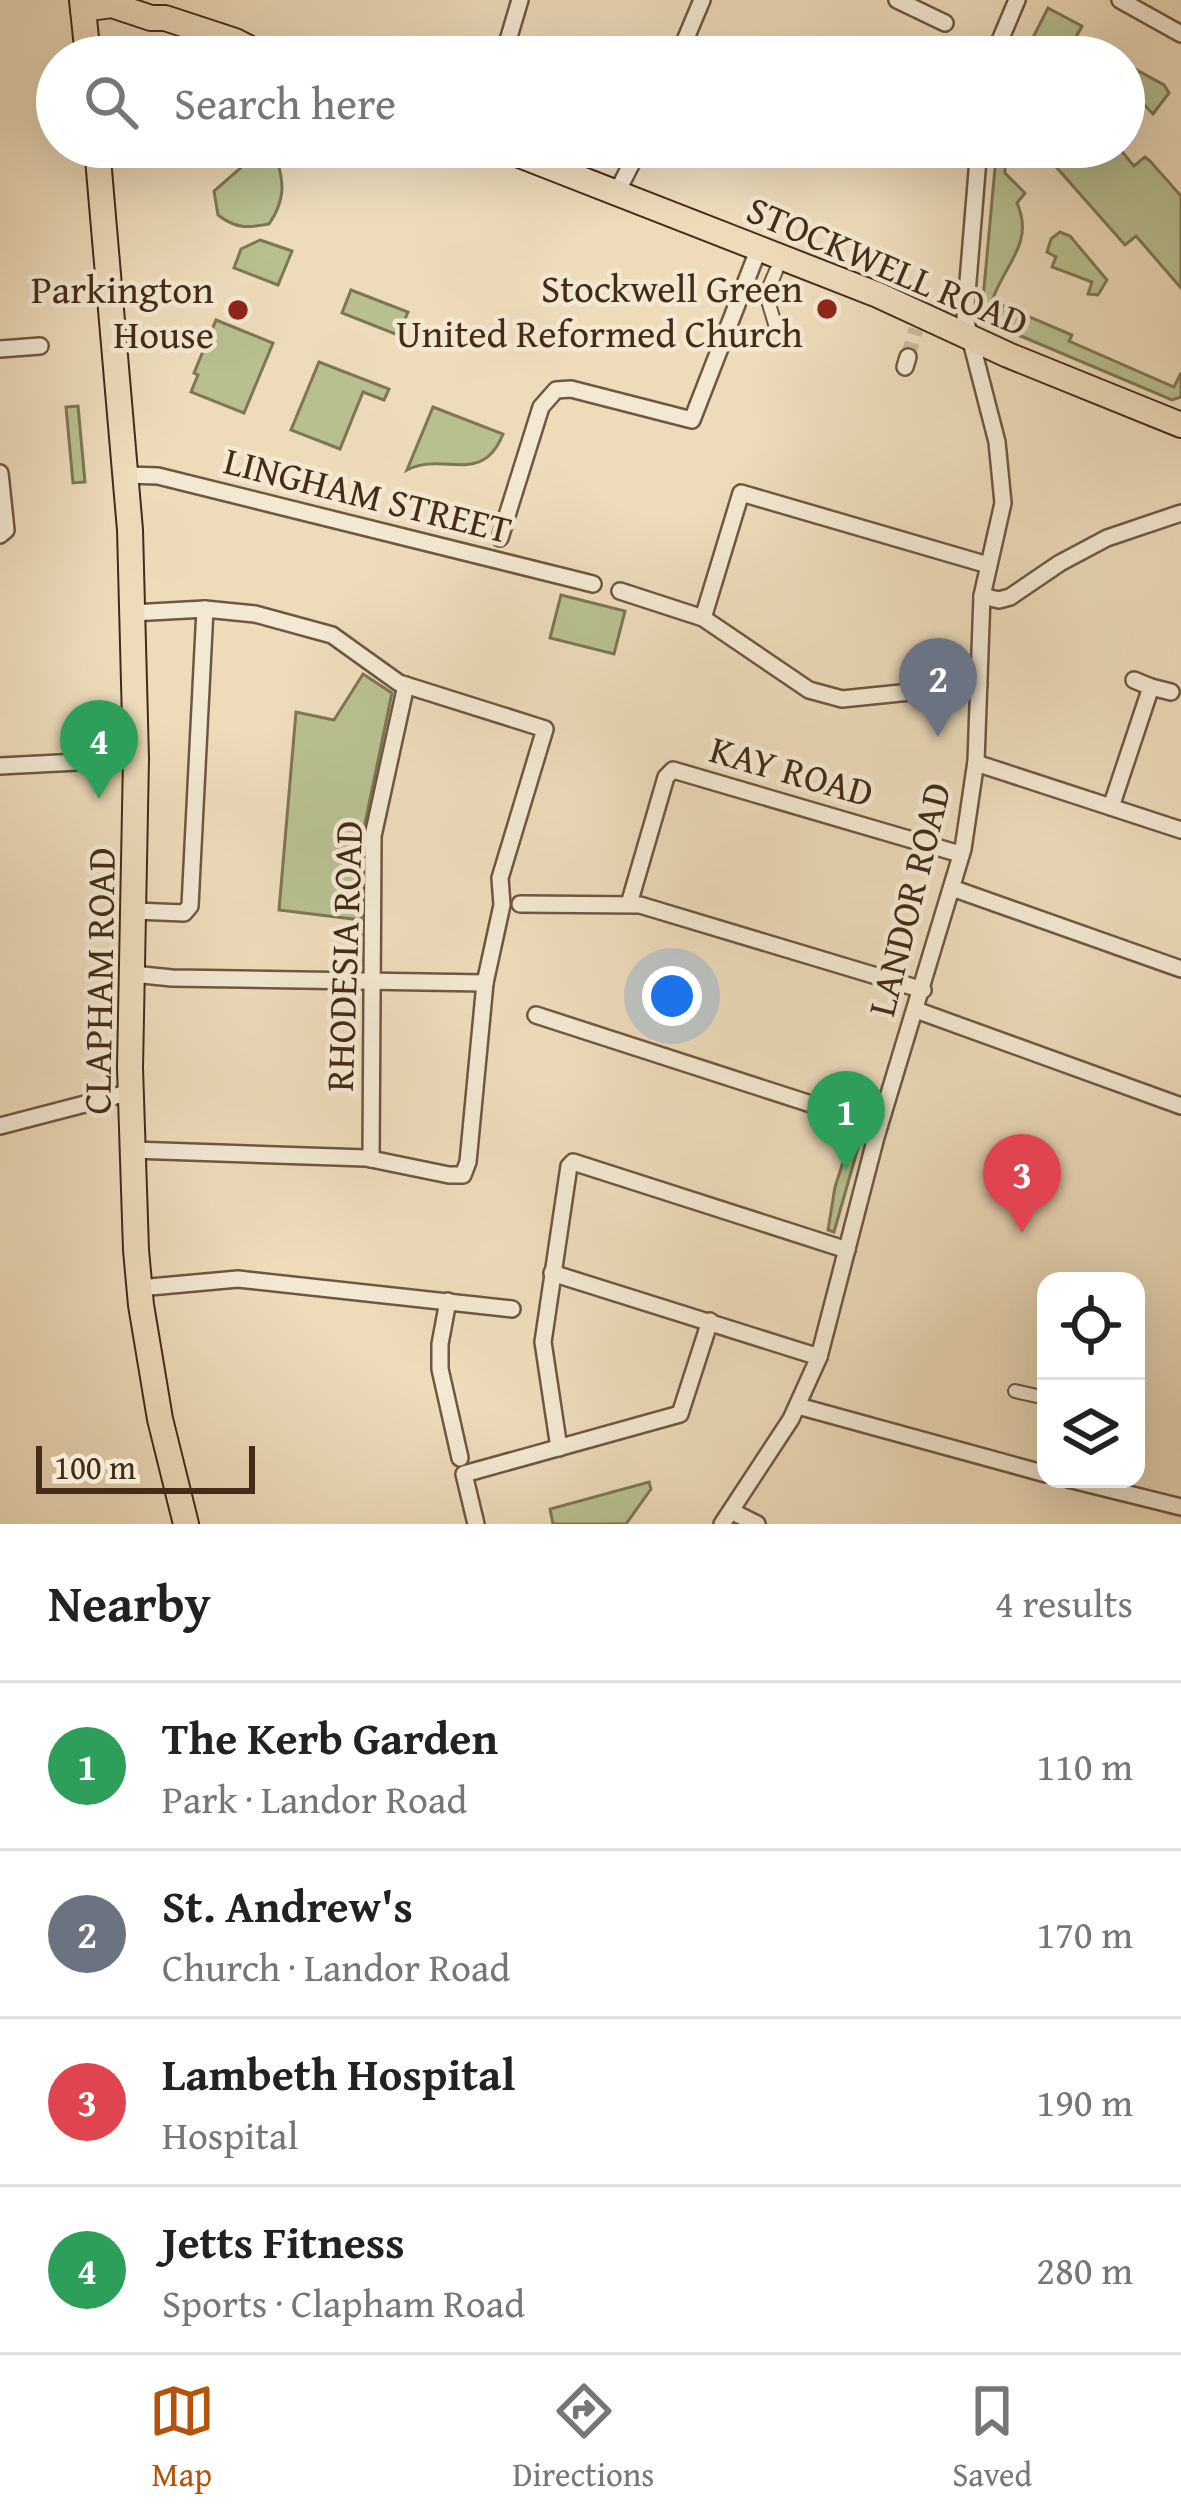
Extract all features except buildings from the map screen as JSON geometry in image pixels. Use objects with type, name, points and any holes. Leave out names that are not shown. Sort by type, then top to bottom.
[{"type":"highway","points":[[86,36],[82,4],[112,4],[151,19],[156,9],[207,36]]},
{"type":"highway","name":"CLAPHAM ROAD","points":[[99,168],[127,475],[136,759],[131,1092],[140,1288],[160,1419],[187,1524]]},
{"type":"highway","name":"STOCKWELL ROAD","points":[[554,168],[759,248],[919,322],[970,336],[1027,364],[1181,425]]},
{"type":"street","points":[[509,36],[520,0]]},
{"type":"street","points":[[687,36],[702,0]]},
{"type":"street","points":[[897,0],[945,23]]},
{"type":"street","points":[[1002,36],[1017,0]]},
{"type":"street","points":[[1120,0],[1181,34]]},
{"type":"street","points":[[617,192],[629,168]]},
{"type":"street","name":"LANDOR ROAD","points":[[726,1518],[797,1406],[818,1357],[879,1126],[960,854],[976,763],[982,596],[999,531],[1003,474],[965,318],[977,168]]},
{"type":"street","points":[[497,546],[542,407],[556,390],[572,389],[692,420],[759,248]]},
{"type":"street","points":[[775,324],[766,295],[776,271]]},
{"type":"street","points":[[0,350],[40,346]]},
{"type":"street","points":[[0,473],[6,530],[0,536]]},
{"type":"street","name":"LINGHAM STREET","points":[[127,475],[158,476],[497,546],[593,584]]},
{"type":"street","points":[[703,618],[741,493],[988,565]]},
{"type":"street","points":[[982,596],[1010,597],[1107,538],[1181,513]]},
{"type":"street","points":[[620,591],[703,618],[809,690],[842,699],[979,685]]},
{"type":"street","points":[[135,911],[184,913],[190,906],[205,609]]},
{"type":"street","points":[[132,613],[205,609],[255,614],[332,635],[406,686],[545,729],[500,878],[502,904],[485,983],[479,1073],[463,1175],[370,1159],[132,1150]]},
{"type":"street","points":[[1134,680],[1171,692]]},
{"type":"street","name":"RHODESIA ROAD","points":[[370,1159],[373,836],[406,686]]},
{"type":"street","points":[[1112,807],[1151,687]]},
{"type":"street","points":[[0,766],[136,759]]},
{"type":"street","points":[[976,763],[1181,830]]},
{"type":"street","name":"KAY ROAD","points":[[629,904],[665,776],[673,770],[960,854]]},
{"type":"street","points":[[952,888],[1181,969]]},
{"type":"street","points":[[520,904],[629,904],[922,990]]},
{"type":"street","points":[[133,974],[485,983]]},
{"type":"street","points":[[916,1010],[1181,1106]]},
{"type":"street","points":[[536,1015],[879,1126]]},
{"type":"street","points":[[0,1126],[131,1092]]},
{"type":"street","points":[[559,1448],[543,1354],[569,1166],[578,1162],[847,1250]]},
{"type":"street","points":[[552,1273],[818,1357]]},
{"type":"street","points":[[140,1288],[238,1279],[512,1309]]},
{"type":"street","points":[[448,1300],[440,1369],[476,1524]]},
{"type":"street","points":[[462,1466],[559,1448],[680,1414],[710,1321]]},
{"type":"street","points":[[1015,1390],[1037,1396]]},
{"type":"street","points":[[797,1406],[1037,1472]]},
{"type":"street","points":[[1106,1488],[1181,1507]]},
{"type":"street","points":[[726,1518],[758,1524]]},
{"type":"green space","points":[[1048,8],[1082,26],[1077,36],[1034,36]]},
{"type":"green space","points":[[1145,75],[1169,93],[1153,114],[1145,106]]},
{"type":"green space","points":[[1145,157],[1181,196],[1181,288],[1136,236],[1125,245],[1057,168],[1145,168]]},
{"type":"green space","points":[[241,168],[278,168],[280,201],[269,224],[236,225],[218,215],[214,191]]},
{"type":"green space","points":[[995,168],[1005,168],[1025,193],[1017,203],[1022,230],[1016,254],[992,301],[1174,387],[1181,373],[1181,397],[1172,400],[990,323],[982,310]]},
{"type":"green space","points":[[1060,232],[1070,236],[1107,280],[1098,295],[1088,294],[1092,282],[1052,267],[1056,257],[1047,252],[1051,239]]},
{"type":"green space","points":[[260,240],[292,251],[278,285],[234,268],[241,249]]},
{"type":"green space","points":[[351,290],[408,312],[398,335],[342,313]]},
{"type":"green space","points":[[216,320],[273,343],[244,413],[191,392]]},
{"type":"green space","points":[[319,362],[389,389],[384,400],[363,392],[340,449],[291,430]]},
{"type":"green space","points":[[78,406],[85,482],[73,483],[66,407]]},
{"type":"green space","points":[[433,407],[503,434],[494,450],[473,464],[421,465],[407,470]]},
{"type":"green space","points":[[561,595],[625,611],[614,654],[550,638]]},
{"type":"green space","points":[[363,674],[392,693],[362,838],[361,920],[279,910],[296,712],[334,720]]},
{"type":"green space","points":[[852,1134],[861,1137],[834,1232],[828,1230],[835,1187]]},
{"type":"green space","points":[[649,1482],[651,1489],[626,1524],[553,1524],[550,1509]]},
{"type":"tunnel","points":[[908,357],[916,329]]},
{"type":"place","name":"Stockwell Green United Reformed Church","points":[[827,309]]},
{"type":"place","name":"Parkington House","points":[[238,310]]},
{"type":"place","name":"St. Andrew's","points":[[938,737]]},
{"type":"place","name":"Jetts Fitness","points":[[99,799]]},
{"type":"place","name":"The Kerb Garden","points":[[846,1170]]},
{"type":"place","name":"Lambeth Hospital","points":[[1022,1233]]}]
